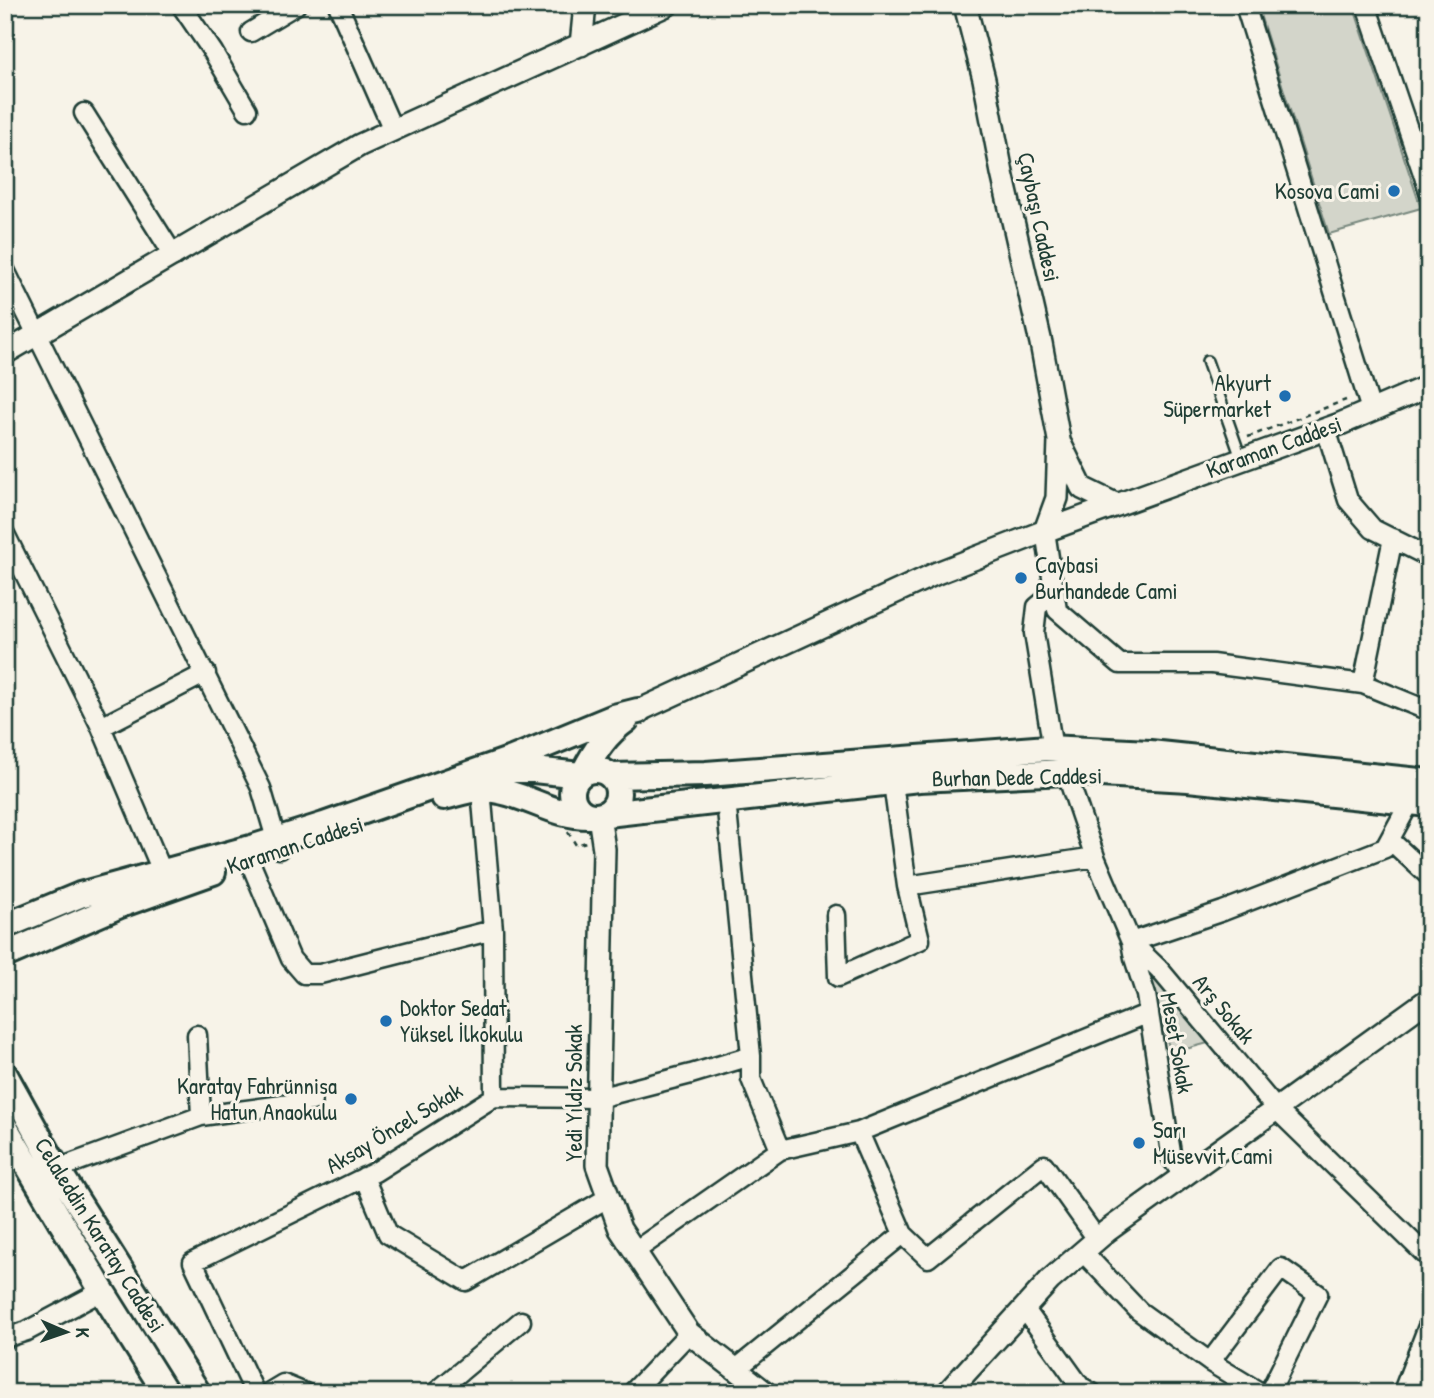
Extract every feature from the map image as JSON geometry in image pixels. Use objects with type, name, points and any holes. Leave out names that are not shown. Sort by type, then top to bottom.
[{"type":"main road","points":[[582,774],[599,770],[615,781],[618,794],[613,809],[600,821],[578,809],[574,803],[572,788],[608,734],[638,712]]},
{"type":"main road","name":"Karaman Caddesi","points":[[5,955],[120,905],[246,855],[445,797],[512,759],[614,717],[638,712]]},
{"type":"main road","name":"Burhan Dede Caddesi","points":[[611,776],[706,774],[1053,749],[1150,753],[1429,782]]},
{"type":"main road","name":"Karaman Caddesi","points":[[479,780],[534,770],[582,774]]},
{"type":"main road","name":"Burhan Dede Caddesi","points":[[600,821],[726,800],[919,779],[1066,772],[1188,779],[1420,803]]},
{"type":"main road","name":"Karaman Caddesi","points":[[479,780],[555,812],[600,821]]},
{"type":"main road","name":"Karaman Caddesi","points":[[5,926],[80,895],[162,871],[246,855]]},
{"type":"main road","points":[[5,915],[30,916]]},
{"type":"main road","name":"Celaleddin Karatay Caddesi","points":[[5,1075],[57,1169],[198,1393]]},
{"type":"main road","name":"Celaleddin Karatay Caddesi","points":[[5,1127],[166,1393]]},
{"type":"street","points":[[181,5],[247,110]]},
{"type":"street","points":[[251,32],[296,5]]},
{"type":"street","points":[[338,5],[393,130]]},
{"type":"street","points":[[581,45],[585,5]]},
{"type":"street","points":[[5,353],[360,145],[667,5]]},
{"type":"street","name":"Çaybaşı Caddesi","points":[[965,5],[984,79],[1007,197],[1041,343],[1059,440]]},
{"type":"street","points":[[1245,5],[1371,410]]},
{"type":"street","points":[[1366,5],[1429,191]]},
{"type":"street","points":[[84,113],[174,256]]},
{"type":"street","points":[[5,270],[261,788],[278,845]]},
{"type":"street","name":"Karaman Caddesi","points":[[638,712],[937,573],[1326,429],[1429,386]]},
{"type":"street","points":[[1326,429],[1348,500],[1373,529],[1429,556]]},
{"type":"street","points":[[1059,440],[1082,488],[1117,505]]},
{"type":"street","points":[[1059,440],[1057,498],[1045,531],[1057,610],[1120,664],[1212,664],[1363,684],[1429,711]]},
{"type":"street","points":[[5,534],[101,727],[162,871]]},
{"type":"street","points":[[1363,684],[1393,538]]},
{"type":"street","points":[[1053,749],[1034,633],[1037,607],[1054,593]]},
{"type":"street","points":[[101,727],[205,673]]},
{"type":"street","name":"Meset Sokak","points":[[1066,772],[1094,857],[1133,950],[1146,995],[1172,1158],[1184,1175]]},
{"type":"street","name":"Aksay Öncel Sokak","points":[[255,1393],[192,1262],[364,1177],[494,1097],[493,930],[479,780]]},
{"type":"street","points":[[836,915],[838,977],[920,940],[907,886],[893,783]]},
{"type":"street","points":[[726,800],[751,1079],[780,1150]]},
{"type":"street","points":[[1133,950],[1223,911],[1385,848],[1420,803]]},
{"type":"street","name":"Yedi Yıldız Sokak","points":[[600,821],[604,849],[597,1165],[620,1229],[689,1333],[766,1393]]},
{"type":"street","points":[[1390,840],[1429,876]]},
{"type":"street","points":[[246,855],[291,959],[304,974],[320,974],[493,930]]},
{"type":"street","points":[[907,886],[1094,857]]},
{"type":"street","name":"Arş Sokak","points":[[1133,950],[1159,969],[1277,1110],[1429,1258]]},
{"type":"street","points":[[947,1393],[1051,1280],[1090,1245],[1429,999]]},
{"type":"street","points":[[635,1251],[780,1150],[859,1132],[1149,1013]]},
{"type":"street","points":[[197,1035],[201,1116]]},
{"type":"street","points":[[494,1097],[598,1098],[751,1056]]},
{"type":"street","points":[[57,1169],[201,1116],[312,1101]]},
{"type":"street","points":[[859,1132],[903,1234],[928,1258],[1044,1165],[1090,1245],[1139,1311],[1210,1362],[1261,1393]]},
{"type":"street","points":[[364,1177],[388,1234],[466,1281],[609,1197]]},
{"type":"street","points":[[735,1370],[903,1234]]},
{"type":"street","points":[[1210,1362],[1281,1268],[1318,1294],[1269,1393]]},
{"type":"street","points":[[5,1338],[27,1331],[102,1291]]},
{"type":"street","points":[[1024,1308],[1080,1386],[1092,1393]]},
{"type":"street","points":[[435,1393],[520,1321]]},
{"type":"street","points":[[1404,1393],[1429,1328]]},
{"type":"street","points":[[632,1393],[689,1333]]},
{"type":"street","points":[[268,1393],[283,1384],[305,1393]]},
{"type":"lane","points":[[1208,361],[1241,459]]},
{"type":"path","points":[[565,827],[576,845],[600,821]]},
{"type":"shaded area","points":[[1257,5],[1353,5],[1421,208],[1329,234]]},
{"type":"shaded area","points":[[1152,973],[1212,1042],[1171,1053],[1147,978]]},
{"type":"place","name":"Kosova Cami","points":[[1394,191]]},
{"type":"place","name":"Akyurt Süpermarket","points":[[1285,396]]},
{"type":"place","name":"Caybasi Burhandede Cami","points":[[1021,578]]},
{"type":"place","name":"Doktor Sedat Yüksel İlkokulu","points":[[386,1021]]},
{"type":"place","name":"Karatay Fahrünnisa Hatun Anaokulu","points":[[351,1099]]},
{"type":"place","name":"Sarı Müsevvit Cami","points":[[1139,1143]]}]
